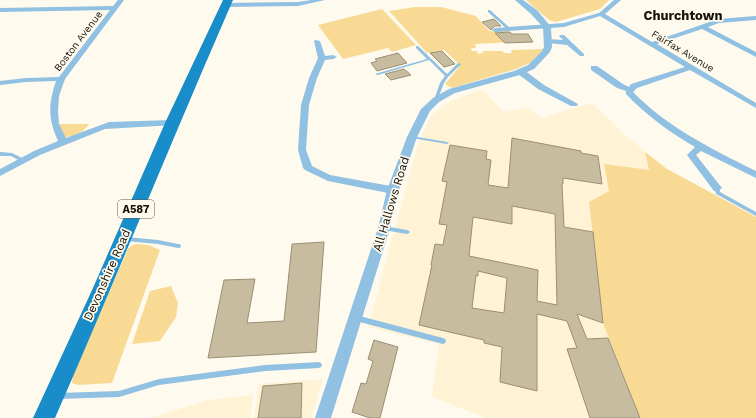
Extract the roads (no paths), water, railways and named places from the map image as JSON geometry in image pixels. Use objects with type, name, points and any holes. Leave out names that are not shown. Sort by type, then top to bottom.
[{"type":"main road","name":"Devonshire Road","points":[[44,418],[124,239],[172,124],[227,3]]},
{"type":"street","name":"Boston Avenue","points":[[63,142],[55,124],[54,110],[55,96],[61,79],[121,0]]},
{"type":"street","points":[[227,3],[298,4],[322,0]]},
{"type":"street","points":[[519,0],[534,12],[547,27]]},
{"type":"street","points":[[495,30],[561,25],[601,14],[618,0]]},
{"type":"street","points":[[0,10],[115,8]]},
{"type":"street","name":"Fairfax Avenue","points":[[601,14],[756,106]]},
{"type":"street","points":[[652,44],[718,21],[756,18]]},
{"type":"street","name":"All Hallows Road","points":[[323,418],[384,228],[393,190],[412,137],[426,110],[436,100],[452,92],[521,72],[536,64],[548,47],[547,27]]},
{"type":"street","points":[[703,27],[756,54]]},
{"type":"street","points":[[562,36],[582,55]]},
{"type":"street","points":[[317,41],[322,58],[313,78],[305,105],[302,150],[308,168],[328,178],[393,190]]},
{"type":"street","points":[[548,41],[569,43]]},
{"type":"street","points":[[322,58],[333,57]]},
{"type":"street","points":[[630,90],[634,86],[690,68]]},
{"type":"street","points":[[594,70],[620,86],[630,90]]},
{"type":"street","points":[[521,72],[562,103],[574,104]]},
{"type":"street","points":[[0,83],[26,80],[61,79]]},
{"type":"street","points":[[630,90],[629,92],[637,101],[660,120],[701,146],[756,175]]},
{"type":"street","points":[[0,172],[22,160],[63,142],[109,125],[172,124]]},
{"type":"street","points":[[701,146],[691,155],[717,188]]},
{"type":"lane","points":[[489,11],[509,29]]},
{"type":"lane","points":[[417,47],[447,76]]},
{"type":"lane","points":[[377,74],[430,59]]},
{"type":"lane","points":[[436,100],[442,83],[459,64]]},
{"type":"lane","points":[[412,137],[447,143]]},
{"type":"lane","points":[[0,154],[12,155],[22,160]]},
{"type":"lane","points":[[717,188],[718,193],[756,214]]},
{"type":"lane","points":[[384,228],[407,232]]},
{"type":"lane","points":[[124,239],[158,242],[178,246]]},
{"type":"lane","points":[[356,318],[443,341]]},
{"type":"lane","points":[[53,396],[119,394],[159,382],[265,368],[319,365]]},
{"type":"district","name":"Churchtown","points":[[683,15]]}]
